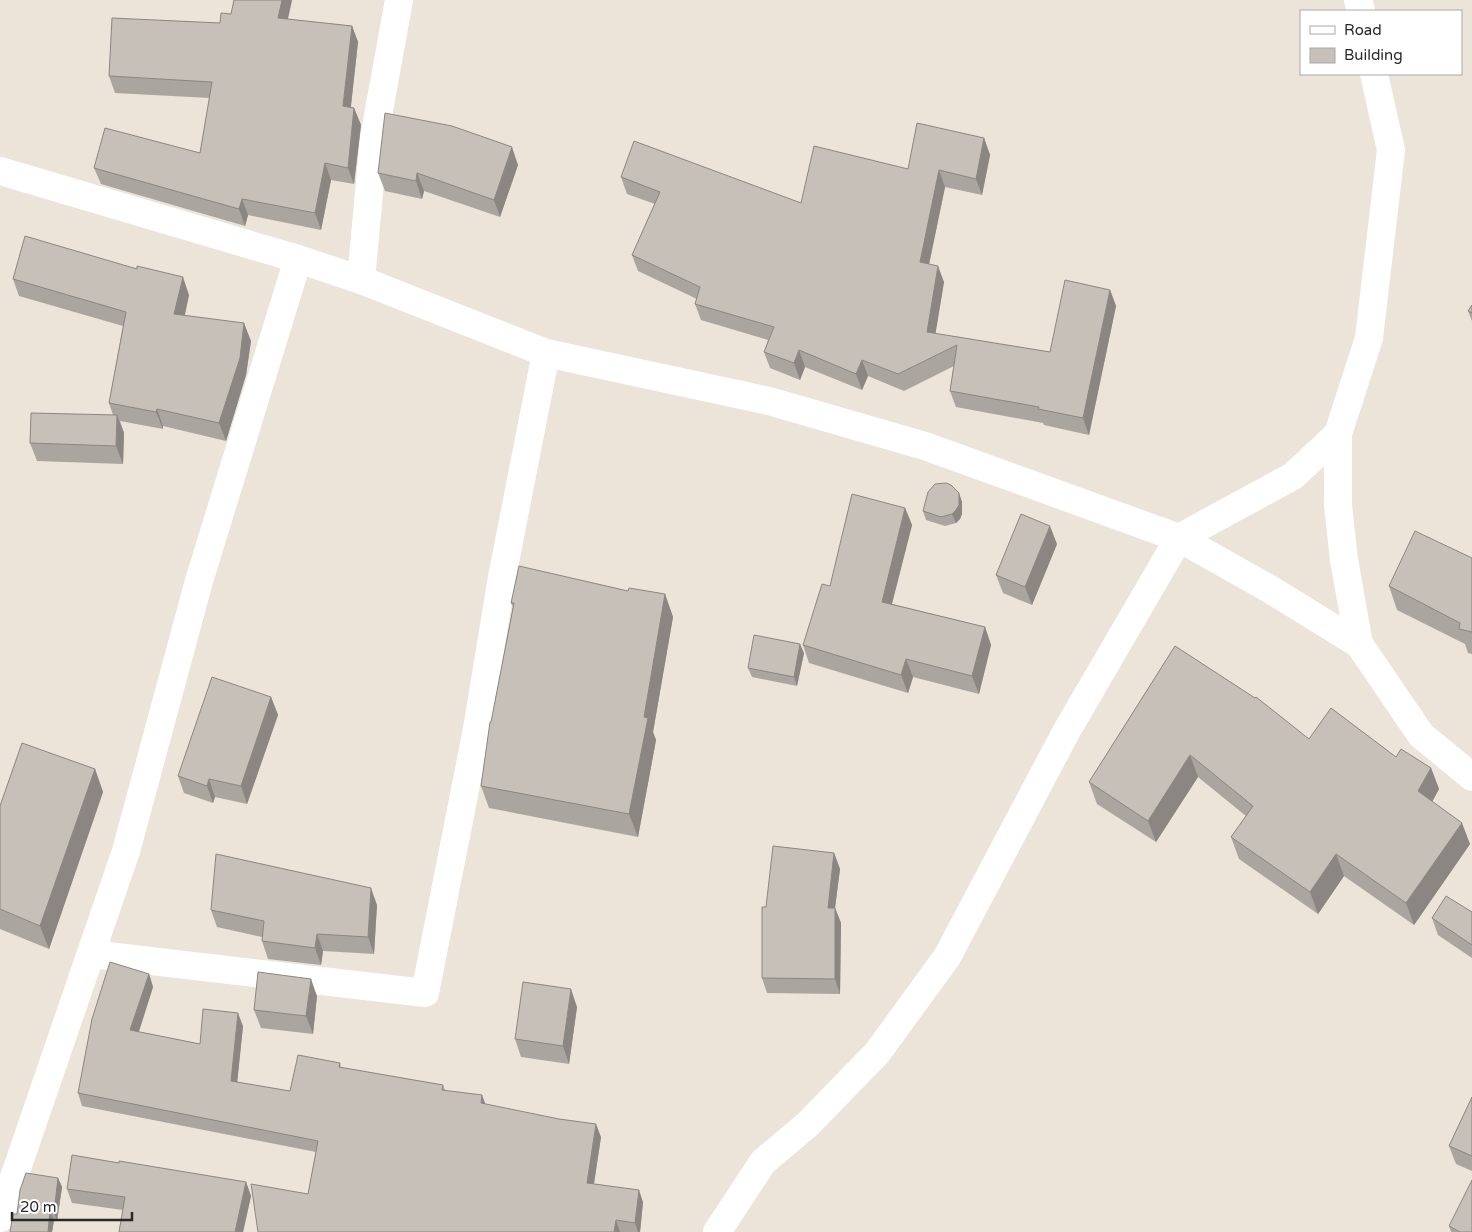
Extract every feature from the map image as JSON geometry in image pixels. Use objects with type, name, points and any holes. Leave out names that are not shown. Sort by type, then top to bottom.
[{"type":"street","points":[[361,280],[374,138],[399,0]]},
{"type":"street","points":[[1359,644],[1344,560],[1338,505],[1338,434],[1368,338],[1391,150],[1374,75]]},
{"type":"street","points":[[0,171],[298,259],[361,280],[546,353],[769,402],[906,441],[1179,538],[1268,588],[1359,644],[1421,735],[1472,777]]},
{"type":"street","points":[[0,1218],[126,851],[199,581],[298,259]]},
{"type":"street","points":[[90,954],[425,992],[477,729],[502,577],[546,353]]},
{"type":"street","points":[[717,1232],[764,1162],[808,1124],[878,1053],[948,957],[1066,732],[1179,538],[1293,476],[1338,434]]},
{"type":"building","points":[[234,0],[282,0],[278,18],[352,26],[343,106],[354,108],[348,168],[325,163],[315,213],[242,199],[239,209],[94,168],[105,128],[200,153],[212,82],[109,76],[112,18],[220,23],[221,13],[231,14]]},
{"type":"building","points":[[385,113],[452,126],[512,147],[494,200],[417,173],[416,181],[378,173]]},
{"type":"building","points":[[917,123],[984,138],[976,179],[939,170],[920,262],[938,266],[927,332],[1050,352],[1065,280],[1110,290],[1083,418],[1038,409],[1039,407],[950,391],[957,345],[898,374],[862,360],[856,374],[799,350],[794,363],[764,352],[774,327],[695,304],[700,287],[632,255],[660,192],[621,177],[634,141],[801,203],[814,146],[908,169]]},
{"type":"building","points":[[25,236],[137,269],[137,266],[183,277],[174,314],[244,323],[240,358],[219,423],[157,409],[156,412],[109,403],[126,312],[13,279]]},
{"type":"building","points":[[1472,305],[1472,313],[1468,311]]},
{"type":"building","points":[[31,413],[117,415],[116,446],[30,443]]},
{"type":"building","points":[[946,483],[959,493],[959,505],[956,510],[952,514],[941,517],[923,511],[928,492],[935,484]]},
{"type":"building","points":[[852,494],[905,508],[882,602],[985,627],[972,676],[906,659],[901,675],[803,645],[822,584],[830,586]]},
{"type":"building","points":[[1021,514],[1050,526],[1025,587],[996,575]]},
{"type":"building","points":[[1415,531],[1472,558],[1472,632],[1459,629],[1460,623],[1389,586]]},
{"type":"building","points":[[519,566],[628,591],[629,588],[665,594],[644,717],[648,718],[629,814],[481,786],[490,722],[514,603],[511,603]]},
{"type":"building","points":[[754,635],[800,644],[794,677],[748,668]]},
{"type":"building","points":[[1175,646],[1256,697],[1309,739],[1331,708],[1396,757],[1401,749],[1431,768],[1418,791],[1462,823],[1406,903],[1336,854],[1310,892],[1231,837],[1253,806],[1190,755],[1148,821],[1089,782]]},
{"type":"building","points":[[212,677],[271,697],[241,786],[209,779],[207,786],[178,776]]},
{"type":"building","points":[[22,743],[95,769],[40,926],[0,909],[0,806]]},
{"type":"building","points":[[773,846],[834,853],[828,908],[835,908],[835,979],[762,978],[762,907],[766,907]]},
{"type":"building","points":[[216,854],[371,888],[368,937],[317,934],[315,948],[262,941],[264,921],[211,910]]},
{"type":"building","points":[[1446,896],[1472,912],[1472,945],[1432,918]]},
{"type":"building","points":[[110,962],[149,974],[130,1030],[200,1044],[203,1009],[238,1013],[231,1081],[290,1091],[298,1055],[340,1063],[339,1067],[443,1085],[442,1090],[482,1095],[481,1103],[559,1119],[596,1124],[587,1183],[639,1190],[635,1223],[616,1220],[614,1232],[258,1232],[251,1184],[308,1194],[318,1141],[78,1093],[92,1019]]},
{"type":"building","points":[[258,972],[311,979],[306,1016],[254,1010]]},
{"type":"building","points":[[523,982],[571,989],[563,1046],[515,1039]]},
{"type":"building","points":[[1472,1097],[1472,1156],[1449,1146]]},
{"type":"building","points":[[72,1155],[246,1182],[235,1232],[119,1232],[125,1197],[67,1189]]},
{"type":"building","points":[[26,1173],[58,1178],[54,1212],[50,1211],[48,1232],[10,1232],[13,1214],[17,1214],[20,1190]]},
{"type":"building","points":[[1472,1180],[1472,1232],[1460,1232],[1449,1226]]}]
